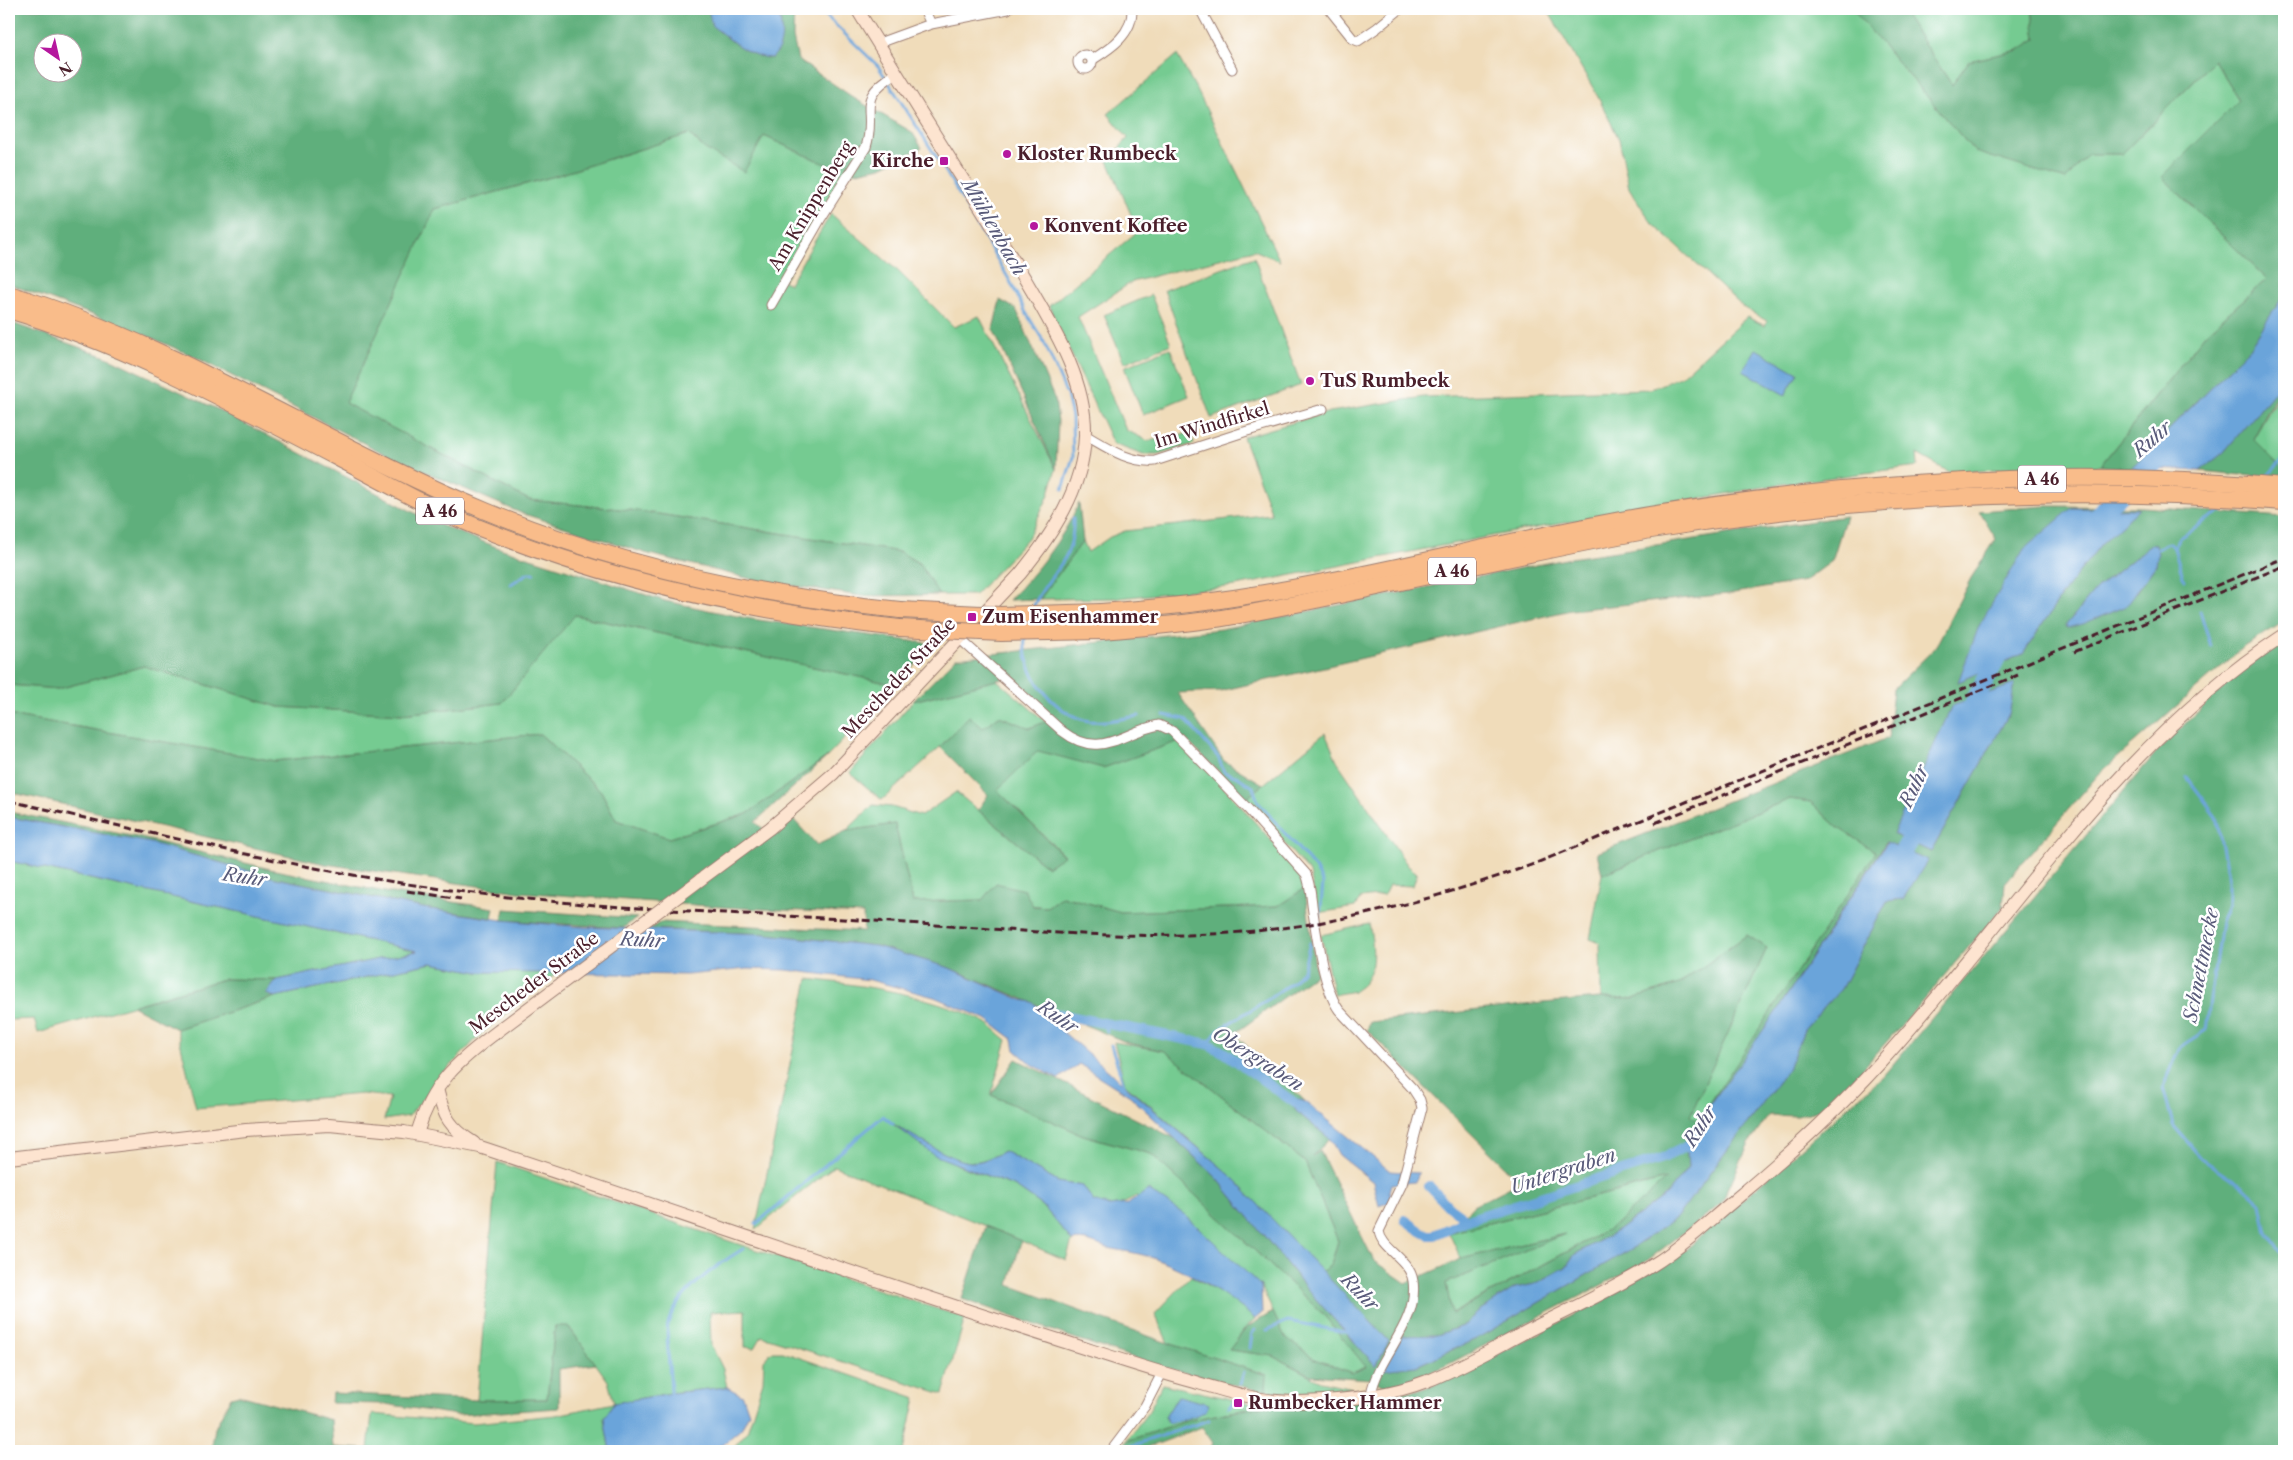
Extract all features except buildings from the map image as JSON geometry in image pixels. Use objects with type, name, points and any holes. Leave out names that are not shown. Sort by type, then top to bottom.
[{"type":"highway","name":"A 46","points":[[9,294],[134,340],[236,388],[402,472],[488,512],[533,529],[616,556],[711,581],[799,598],[900,610],[1000,615],[1101,612],[1169,606],[1241,596],[1349,577],[1591,526],[1718,504],[1916,499],[2013,494],[2154,494],[2284,502]]},
{"type":"highway","name":"A 46","points":[[9,310],[128,354],[228,401],[440,511],[482,529],[564,559],[650,585],[751,608],[900,628],[1001,633],[1102,631],[1226,617],[1651,530],[1801,502],[1937,482],[2073,478],[2210,482],[2284,487]]},
{"type":"main road","name":"Mescheder Straße","points":[[416,1134],[436,1089],[458,1062],[770,828],[818,788],[1020,574],[1053,530],[1077,481],[1083,458],[1085,435],[1081,396],[1070,364],[1042,309],[999,236],[893,75],[879,43],[857,9]]},
{"type":"main road","points":[[9,1158],[290,1126],[352,1126],[416,1134],[480,1147],[1162,1373],[1235,1394],[1271,1400],[1316,1401],[1371,1394],[1412,1386],[1446,1373],[1641,1273],[1689,1239],[1799,1145],[1872,1072],[2115,784],[2156,742],[2233,672],[2284,635]]},
{"type":"main road","points":[[436,1089],[441,1107],[449,1123],[480,1147]]},
{"type":"street","points":[[924,9],[931,24]]},
{"type":"street","points":[[879,43],[931,24],[1008,9]]},
{"type":"street","points":[[1092,60],[1110,48],[1125,33],[1132,9]]},
{"type":"street","points":[[1200,9],[1232,69]]},
{"type":"street","points":[[1328,9],[1353,39],[1358,41],[1400,9]]},
{"type":"street","name":"Am Knippenberg","points":[[771,305],[821,218],[866,147],[868,139],[868,102],[880,84],[893,75]]},
{"type":"street","name":"Im Windfirkel","points":[[1085,435],[1127,458],[1146,462],[1155,461],[1323,409]]},
{"type":"street","points":[[960,639],[1062,731],[1077,740],[1093,745],[1104,745],[1159,725],[1172,731],[1248,808],[1308,878],[1315,929],[1333,1000],[1413,1088],[1420,1100],[1421,1115],[1407,1170],[1379,1233],[1410,1270],[1414,1287],[1404,1325],[1379,1370],[1371,1394]]},
{"type":"street","points":[[1111,1451],[1145,1406],[1162,1373]]},
{"type":"green space","points":[[9,9],[708,9],[713,26],[733,42],[755,55],[772,58],[781,23],[777,9],[794,9],[793,37],[798,60],[857,100],[912,132],[922,148],[881,167],[847,174],[764,136],[744,172],[705,149],[689,134],[555,176],[435,209],[345,403],[529,500],[639,511],[900,552],[920,564],[939,595],[861,596],[755,580],[645,553],[521,513],[393,458],[191,355],[131,329],[9,284]]},
{"type":"green space","points":[[1547,9],[1852,9],[1975,152],[2122,154],[2214,60],[2239,100],[2162,177],[2267,279],[2206,333],[2100,466],[1949,472],[1917,454],[1918,466],[1775,485],[1497,535],[1236,586],[1119,598],[1040,599],[1083,541],[1088,552],[1110,537],[1125,531],[1272,514],[1243,437],[1330,412],[1423,397],[1650,389],[1682,376],[1747,317],[1765,326],[1767,321],[1744,308],[1652,223],[1629,188],[1619,139],[1596,93]]},
{"type":"green space","points":[[1852,9],[1901,9],[1952,85],[1969,61],[2019,50],[2036,39],[2032,9],[2284,9],[2284,295],[2247,351],[2131,468],[2100,466],[2206,333],[2267,279],[2162,177],[2239,100],[2214,60],[2122,154],[2088,154],[2066,180],[1975,152]]},
{"type":"green space","points":[[1901,9],[2032,9],[2036,39],[2019,50],[1969,61],[1952,85]]},
{"type":"green space","points":[[1177,55],[1198,92],[1280,261],[1254,250],[1132,282],[1078,317],[1126,430],[1148,441],[1191,433],[1194,444],[1158,455],[1143,455],[1113,444],[1049,306],[1138,231],[1108,161],[1128,138],[1108,114]]},
{"type":"green space","points":[[689,134],[705,149],[764,136],[847,174],[784,281],[789,284],[831,214],[898,271],[954,327],[979,316],[1056,469],[1048,497],[1028,538],[975,595],[939,595],[920,564],[900,552],[639,511],[529,500],[344,403],[435,209],[555,176]]},
{"type":"green space","points":[[1254,257],[1301,385],[1211,418],[1164,290]]},
{"type":"green space","points":[[1151,295],[1171,344],[1124,363],[1104,315]]},
{"type":"green space","points":[[1000,300],[1016,309],[1055,400],[1058,421],[1056,469],[993,329]]},
{"type":"green space","points":[[9,322],[109,358],[219,410],[430,521],[499,548],[665,601],[751,619],[933,644],[896,685],[575,615],[502,703],[402,714],[279,707],[144,666],[58,689],[9,685]]},
{"type":"green space","points":[[1170,348],[1189,396],[1143,415],[1124,367]]},
{"type":"green space","points":[[2284,381],[2253,439],[2284,470],[2284,479],[2200,471],[2223,453]]},
{"type":"green space","points":[[2284,386],[2284,470],[2253,439]]},
{"type":"green space","points":[[1079,503],[1083,541],[1040,599],[1009,600],[1057,542]]},
{"type":"green space","points":[[2045,506],[2143,507],[2284,517],[2284,622],[2245,646],[2099,774],[2005,883],[2003,907],[1828,1108],[1797,1116],[1769,1115],[1749,1144],[1721,1204],[1644,1263],[1441,1368],[1386,1387],[1371,1379],[1310,1375],[1273,1356],[1229,1350],[1247,1327],[1273,1312],[1284,1336],[1315,1359],[1352,1373],[1366,1367],[1323,1314],[1151,1154],[1083,1135],[991,1095],[1016,1059],[1174,1138],[1217,1178],[1313,1296],[1376,1366],[1389,1341],[1321,1272],[1331,1265],[1338,1241],[1305,1162],[1165,1051],[1128,1043],[947,967],[876,946],[766,934],[649,929],[661,922],[864,931],[863,914],[722,907],[519,892],[325,864],[9,792],[9,715],[275,761],[540,734],[601,791],[616,820],[669,838],[747,814],[828,756],[755,822],[773,837],[793,819],[817,845],[846,831],[895,824],[913,902],[982,900],[996,883],[1024,890],[1033,906],[1047,907],[1062,896],[1121,912],[1278,906],[1305,888],[1316,974],[1234,1034],[1306,1102],[1286,1096],[1297,1112],[1330,1139],[1312,1156],[1320,1151],[1374,1261],[1406,1283],[1461,1259],[1565,1234],[1446,1283],[1452,1314],[1613,1227],[1666,1179],[1449,1233],[1473,1206],[1520,1182],[1367,1030],[1370,1022],[1600,998],[1633,999],[1679,984],[1747,935],[1767,948],[1690,1116],[1698,1121],[1876,852],[1837,827],[1811,802],[1790,799],[1602,874],[1597,853],[1888,738],[1893,689],[1935,648],[1971,578],[1996,539],[1979,511]],"holes":[[[2073,508],[2138,509],[2101,544],[2065,590],[2023,654],[1958,682]],[[2152,544],[2156,544],[2156,565],[2137,592],[2066,625],[2096,589]],[[2014,684],[2009,714],[1931,852],[1893,834]],[[1886,842],[1927,860],[1903,899],[1887,901],[1841,989],[1804,1030],[1788,1069],[1677,1217],[1633,1248],[1476,1339],[1416,1366],[1402,1337],[1437,1335],[1466,1325],[1477,1312],[1515,1288],[1535,1284],[1566,1267],[1574,1255],[1619,1230],[1667,1194],[1688,1167],[1686,1139],[1776,1012]]]},
{"type":"green space","points":[[1846,516],[1832,561],[1805,581],[1728,594],[1571,610],[1220,691],[1178,693],[1224,761],[1263,784],[1246,799],[1185,739],[1103,768],[1038,751],[997,790],[1064,856],[1047,867],[978,810],[988,795],[940,747],[969,716],[983,728],[999,716],[1030,728],[1054,718],[1013,676],[913,701],[956,658],[1221,629],[1571,558]]},
{"type":"green space","points":[[574,615],[896,685],[828,756],[747,814],[669,838],[616,820],[601,791],[540,734],[275,761],[9,715],[9,685],[58,689],[144,666],[279,707],[402,714],[502,703]]},
{"type":"green space","points":[[2284,641],[2284,1451],[1209,1451],[1213,1443],[1202,1427],[1139,1451],[1116,1451],[1126,1441],[1189,1420],[1263,1406],[1319,1407],[1422,1389],[1463,1372],[1590,1307],[1683,1252],[1883,1076],[2159,749],[2251,661]]},
{"type":"green space","points":[[997,680],[1046,722],[1030,728],[999,716],[983,728],[969,716],[940,747],[882,800],[850,773],[913,701]]},
{"type":"green space","points":[[1325,733],[1338,763],[1408,866],[1417,873],[1413,886],[1389,885],[1384,895],[1361,898],[1355,907],[1318,913],[1310,873],[1246,799]]},
{"type":"green space","points":[[1182,740],[1301,874],[1305,888],[1278,906],[1121,912],[1062,896],[1047,907],[982,900],[913,902],[895,824],[846,831],[873,805],[892,807],[921,816],[956,792],[1047,867],[1064,855],[997,790],[1034,749],[1103,768]]},
{"type":"green space","points":[[1790,799],[1811,802],[1837,827],[1876,852],[1698,1122],[1689,1117],[1767,948],[1747,935],[1679,984],[1633,999],[1601,998],[1600,943],[1590,939],[1602,874]]},
{"type":"green space","points":[[9,812],[137,837],[270,869],[385,892],[494,908],[492,918],[423,908],[271,877],[151,843],[9,817]]},
{"type":"green space","points":[[9,861],[418,951],[277,980],[224,979],[38,1033],[34,1019],[9,1020]]},
{"type":"green space","points":[[504,909],[637,918],[623,928],[502,920]]},
{"type":"green space","points":[[1369,924],[1373,952],[1367,979],[1353,991],[1334,995],[1321,935]]},
{"type":"green space","points":[[431,963],[478,972],[557,973],[482,1033],[441,1076],[409,1116],[384,1120],[390,1097],[362,1094],[196,1108],[177,1029],[275,997]]},
{"type":"green space","points":[[224,979],[277,980],[266,994],[275,997],[177,1029],[132,1006]]},
{"type":"green space","points":[[808,979],[897,992],[941,1004],[986,1023],[1007,1040],[991,1095],[1083,1135],[1151,1154],[1323,1314],[1367,1367],[1352,1373],[1315,1359],[1284,1336],[1261,1286],[1136,1196],[1114,1206],[1102,1205],[1092,1200],[1083,1186],[1058,1182],[1004,1151],[975,1162],[957,1159],[898,1127],[958,1165],[1016,1187],[1043,1206],[1072,1241],[1066,1260],[834,1166],[755,1230]]},
{"type":"green space","points":[[1114,1042],[1165,1051],[1305,1162],[1338,1241],[1331,1265],[1321,1272],[1230,1175],[1125,1084]]},
{"type":"green space","points":[[497,1162],[738,1244],[965,1318],[943,1394],[762,1336],[755,1348],[745,1347],[745,1310],[710,1312],[711,1345],[723,1369],[727,1387],[671,1393],[614,1403],[608,1381],[569,1327],[555,1326],[547,1399],[477,1400]]},
{"type":"green space","points":[[1667,1179],[1613,1227],[1451,1314],[1446,1283],[1561,1235],[1461,1259],[1449,1233]]},
{"type":"green space","points":[[986,1226],[1021,1241],[1009,1285],[1162,1341],[1267,1375],[1266,1391],[1189,1374],[1150,1363],[962,1299]]},
{"type":"green space","points":[[1191,1276],[1231,1298],[1255,1319],[1246,1327],[1230,1350],[1273,1356],[1320,1381],[1352,1388],[1301,1393],[1266,1391],[1267,1375],[1168,1343],[1155,1314]]},
{"type":"green space","points":[[555,1326],[568,1326],[596,1364],[559,1369],[559,1408],[457,1415],[385,1404],[331,1403],[332,1393],[477,1400],[547,1399]]},
{"type":"green space","points":[[771,1352],[783,1352],[916,1398],[904,1451],[730,1451],[747,1432],[763,1381],[764,1360]]},
{"type":"green space","points":[[1162,1384],[1263,1406],[1189,1420],[1126,1441],[1149,1411]],"holes":[[[1178,1396],[1184,1420],[1172,1422],[1167,1415]]]},
{"type":"green space","points":[[239,1395],[331,1420],[333,1447],[400,1451],[211,1451],[215,1428],[231,1397]]},
{"type":"green space","points":[[614,1403],[604,1418],[610,1451],[400,1451],[368,1449],[372,1414],[474,1423],[556,1415]]},
{"type":"water","points":[[708,9],[777,9],[782,35],[776,53],[772,58],[764,57],[755,55],[740,47],[712,26]]},
{"type":"water","points":[[2284,295],[2284,381],[2223,453],[2200,471],[2131,468],[2247,351]]},
{"type":"water","points":[[1756,349],[1798,373],[1785,395],[1743,371]]},
{"type":"water","points":[[2072,508],[2139,509],[2101,544],[2065,590],[2023,654],[1958,682],[1979,626],[2024,549]]},
{"type":"water","points":[[2152,544],[2156,544],[2158,554],[2156,565],[2126,606],[2083,624],[2067,628],[2066,625],[2096,589]]},
{"type":"water","points":[[2015,684],[2009,714],[1931,852],[1893,834],[1952,706]]},
{"type":"water","points":[[9,817],[151,843],[271,877],[423,908],[502,920],[584,927],[766,934],[876,946],[947,967],[1022,1000],[1032,1002],[1049,1016],[1047,1018],[1056,1026],[1230,1175],[1389,1341],[1376,1366],[1313,1296],[1217,1178],[1130,1096],[1079,1064],[1058,1079],[1030,1063],[1015,1050],[1013,1039],[986,1019],[934,997],[870,980],[786,970],[747,969],[687,975],[478,972],[431,963],[275,997],[266,994],[277,980],[417,951],[9,861]]},
{"type":"water","points":[[1887,842],[1928,860],[1903,899],[1887,901],[1841,989],[1804,1030],[1788,1069],[1677,1217],[1633,1248],[1476,1339],[1416,1366],[1383,1370],[1402,1336],[1437,1335],[1466,1325],[1477,1312],[1515,1288],[1535,1284],[1566,1267],[1574,1255],[1619,1230],[1667,1194],[1688,1167],[1686,1139],[1776,1012]]},
{"type":"water","points":[[1285,1095],[1306,1102],[1390,1171],[1419,1173],[1415,1182],[1391,1184],[1389,1192],[1392,1198],[1389,1203],[1379,1206],[1373,1182],[1339,1155],[1330,1139],[1297,1112]]},
{"type":"water","points":[[893,1124],[945,1153],[966,1161],[982,1161],[1004,1151],[1058,1182],[1083,1186],[1093,1201],[1109,1206],[1128,1204],[1148,1190],[1185,1215],[1261,1286],[1262,1313],[1255,1319],[1232,1300],[1207,1284],[1153,1258],[1086,1241],[1072,1241],[1043,1206],[1016,1187],[934,1155]]},
{"type":"water","points":[[727,1387],[743,1396],[749,1413],[741,1429],[723,1444],[718,1451],[610,1451],[604,1418],[614,1403],[671,1393]]},
{"type":"water","points":[[1178,1396],[1209,1404],[1205,1412],[1184,1420],[1168,1423],[1165,1417]]},
{"type":"waterway","name":"Mühlenbach","points":[[819,9],[878,66],[946,172],[1044,342],[1067,395],[1072,417],[1073,457],[1063,489]]},
{"type":"waterway","name":"Ruhr","points":[[2087,524],[2167,453]]},
{"type":"waterway","points":[[2264,479],[2284,459]]},
{"type":"waterway","points":[[2174,548],[2180,537],[2230,505]]},
{"type":"waterway","name":"Mühlenbach","points":[[1032,610],[1038,597],[1065,558],[1070,547],[1073,534],[1073,518]]},
{"type":"waterway","points":[[2157,549],[2170,543],[2174,548],[2184,580]]},
{"type":"waterway","points":[[511,584],[528,573],[534,573]]},
{"type":"waterway","points":[[2200,611],[2211,646]]},
{"type":"waterway","name":"Mühlenbach","points":[[1025,638],[1025,651],[1035,677],[1043,690],[1064,711],[1089,721],[1108,721],[1139,716]]},
{"type":"waterway","name":"Ruhr","points":[[1966,717],[2003,647]]},
{"type":"waterway","name":"Mühlenbach","points":[[1164,715],[1185,719],[1218,757],[1224,772],[1238,777],[1253,787],[1258,802],[1315,868],[1323,883],[1320,917]]},
{"type":"waterway","name":"Schnettmecke","points":[[2187,777],[2216,816],[2228,877],[2228,905],[2221,922],[2206,1030],[2180,1047],[2163,1087],[2173,1125],[2202,1159],[2241,1185],[2261,1203],[2267,1233],[2284,1258]]},
{"type":"waterway","name":"Ruhr","points":[[1892,870],[1921,821]]},
{"type":"waterway","name":"Mühlenbach","points":[[1208,1044],[1218,1030],[1267,1000],[1295,980],[1303,970],[1310,943]]},
{"type":"waterway","name":"Obergraben","points":[[1033,1012],[1059,1014],[1208,1044],[1225,1053],[1295,1103]]},
{"type":"waterway","name":"Obergraben","points":[[1104,1022],[1107,1031]]},
{"type":"waterway","points":[[1111,1045],[1124,1085]]},
{"type":"waterway","points":[[756,1224],[883,1116],[893,1124]]},
{"type":"waterway","name":"Untergraben","points":[[1405,1220],[1428,1235],[1434,1235],[1467,1220],[1663,1158],[1698,1141]]},
{"type":"waterway","points":[[1429,1186],[1449,1207],[1467,1220]]},
{"type":"waterway","points":[[671,1393],[667,1330],[672,1313],[688,1291],[710,1271],[743,1249]]},
{"type":"waterway","points":[[1267,1330],[1288,1321],[1350,1333]]},
{"type":"waterway","points":[[1250,1348],[1252,1333],[1255,1330]]},
{"type":"waterway","points":[[1240,1384],[1244,1372]]},
{"type":"waterway","points":[[1229,1407],[1233,1403]]},
{"type":"waterway","points":[[1122,1451],[1125,1448],[1209,1420]]},
{"type":"railway","points":[[9,801],[274,860],[381,880],[488,895],[594,905],[1089,934],[1204,934],[1260,930],[1317,923],[1400,906],[1534,864],[2284,558]]},
{"type":"railway","points":[[2074,652],[2284,566]]},
{"type":"railway","points":[[1655,823],[2018,675]]},
{"type":"railway","points":[[407,891],[461,899]]},
{"type":"place","name":"Kloster Rumbeck","points":[[1007,154]]},
{"type":"place","name":"Kirche","points":[[944,161]]},
{"type":"place","name":"Konvent Koffee","points":[[1034,226]]},
{"type":"place","name":"TuS Rumbeck","points":[[1310,381]]},
{"type":"place","name":"Zum Eisenhammer","points":[[972,617]]},
{"type":"place","name":"Rumbecker Hammer","points":[[1238,1403]]}]
